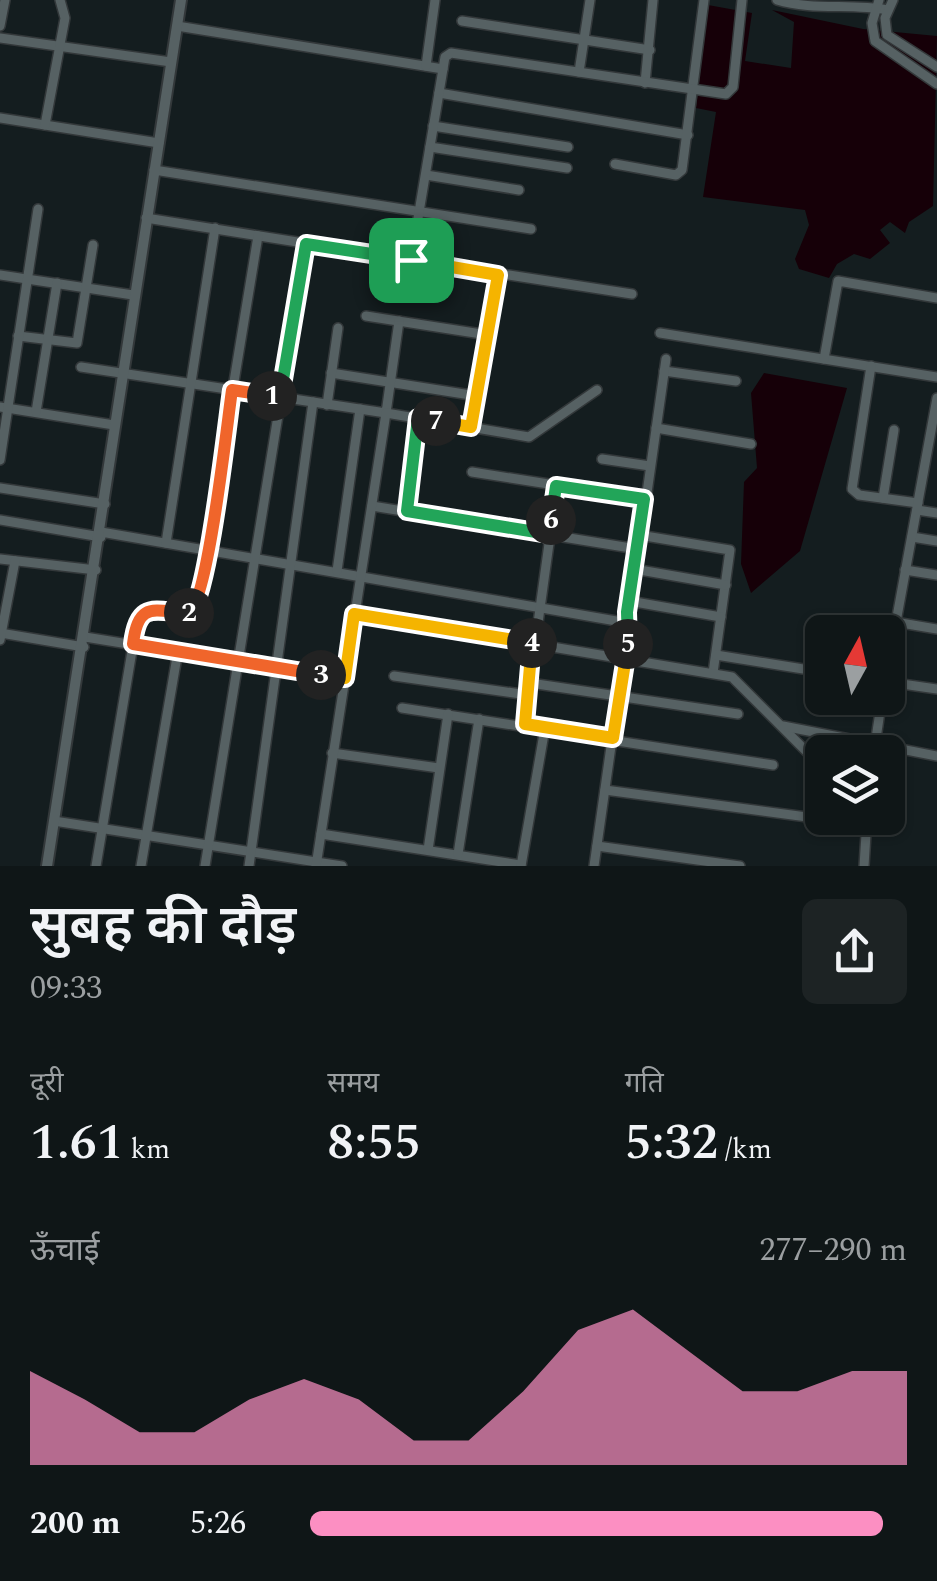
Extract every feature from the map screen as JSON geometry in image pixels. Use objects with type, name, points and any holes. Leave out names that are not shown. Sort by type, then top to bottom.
[{"type":"street","points":[[0,26],[5,0]]},
{"type":"street","points":[[45,125],[65,18],[60,0]]},
{"type":"street","points":[[48,866],[181,0]]},
{"type":"street","points":[[426,66],[435,0]]},
{"type":"street","points":[[578,72],[590,0]]},
{"type":"street","points":[[646,84],[654,0]]},
{"type":"street","points":[[615,164],[680,174],[704,0]]},
{"type":"street","points":[[411,260],[438,93],[451,53],[726,94],[732,90],[742,0]]},
{"type":"street","points":[[776,0],[798,6],[890,5],[887,35],[937,67]]},
{"type":"street","points":[[877,4],[872,22],[875,41],[937,84]]},
{"type":"street","points":[[462,21],[650,50]]},
{"type":"street","points":[[177,26],[443,69]]},
{"type":"street","points":[[0,38],[171,62]]},
{"type":"street","points":[[438,93],[688,135]]},
{"type":"street","points":[[0,118],[159,143]]},
{"type":"street","points":[[434,126],[568,147]]},
{"type":"street","points":[[430,146],[568,168]]},
{"type":"street","points":[[154,170],[531,229]]},
{"type":"street","points":[[426,175],[519,190]]},
{"type":"street","points":[[0,460],[4,407],[38,209]]},
{"type":"street","points":[[146,218],[632,294]]},
{"type":"street","points":[[166,543],[215,228]]},
{"type":"street","points":[[96,866],[137,621],[155,609],[184,614],[195,610],[209,550],[258,236]]},
{"type":"street","points":[[205,866],[306,244]]},
{"type":"street","points":[[18,336],[79,341],[93,245]]},
{"type":"street","points":[[471,427],[498,275]]},
{"type":"street","points":[[0,276],[133,294]]},
{"type":"street","points":[[824,359],[838,281],[937,298]]},
{"type":"street","points":[[36,412],[57,283]]},
{"type":"street","points":[[366,316],[488,335]]},
{"type":"street","points":[[317,864],[399,322]]},
{"type":"street","points":[[327,404],[338,328]]},
{"type":"street","points":[[660,333],[937,377]]},
{"type":"street","points":[[594,866],[666,359]]},
{"type":"street","points":[[871,366],[852,489],[859,495],[937,513]]},
{"type":"street","points":[[81,367],[529,437],[597,390]]},
{"type":"street","points":[[664,371],[736,381]]},
{"type":"street","points":[[331,374],[477,396]]},
{"type":"street","points":[[896,615],[937,398]]},
{"type":"street","points":[[249,866],[313,402]]},
{"type":"street","points":[[4,407],[114,425]]},
{"type":"street","points":[[337,571],[360,410]]},
{"type":"street","points":[[407,511],[418,418]]},
{"type":"street","points":[[656,428],[750,444]]},
{"type":"street","points":[[883,498],[894,430]]},
{"type":"street","points":[[602,459],[650,466]]},
{"type":"street","points":[[472,472],[644,499]]},
{"type":"street","points":[[525,724],[556,486]]},
{"type":"street","points":[[0,488],[106,504]]},
{"type":"street","points":[[372,506],[636,549]]},
{"type":"street","points":[[0,520],[360,574],[628,623]]},
{"type":"street","points":[[639,535],[730,550],[713,673]]},
{"type":"street","points":[[912,537],[937,541]]},
{"type":"street","points":[[0,558],[96,570]]},
{"type":"street","points":[[15,561],[0,636],[133,644],[345,678]]},
{"type":"street","points":[[634,569],[726,585]]},
{"type":"street","points":[[905,570],[937,575]]},
{"type":"street","points":[[629,601],[721,617]]},
{"type":"street","points":[[354,614],[732,677],[805,750]]},
{"type":"street","points":[[905,624],[937,629]]},
{"type":"street","points":[[141,866],[178,651]]},
{"type":"street","points":[[716,655],[805,669]]},
{"type":"street","points":[[394,676],[528,695]]},
{"type":"street","points":[[530,683],[738,714]]},
{"type":"street","points":[[905,684],[937,689]]},
{"type":"street","points":[[402,708],[773,765]]},
{"type":"street","points":[[428,850],[448,714]]},
{"type":"street","points":[[458,854],[479,719]]},
{"type":"street","points":[[780,725],[821,735]]},
{"type":"street","points":[[321,834],[521,865],[545,728]]},
{"type":"street","points":[[905,752],[937,756]]},
{"type":"street","points":[[332,753],[439,768]]},
{"type":"street","points":[[605,790],[805,814]]},
{"type":"street","points":[[54,821],[342,866]]},
{"type":"street","points":[[864,866],[866,835]]},
{"type":"street","points":[[597,846],[740,866]]},
{"type":"shaded area","points":[[708,5],[752,13],[745,61],[791,68],[794,22],[772,10],[863,29],[937,36],[933,206],[909,222],[905,233],[890,222],[880,230],[890,243],[870,259],[854,254],[837,264],[829,278],[799,269],[795,259],[809,225],[805,210],[703,197],[716,112],[696,108]]},
{"type":"shaded area","points":[[764,373],[847,388],[800,551],[751,593],[741,564],[744,482],[757,468],[751,393]]},
{"type":"route","points":[[306,244],[411,260],[498,275],[471,427],[418,418],[407,511],[548,534],[556,486],[644,499],[613,738],[525,724],[536,644],[354,614],[345,678],[133,644],[137,621],[143,614],[155,609],[184,614],[195,610],[209,550],[232,390],[280,397],[306,244]]}]
